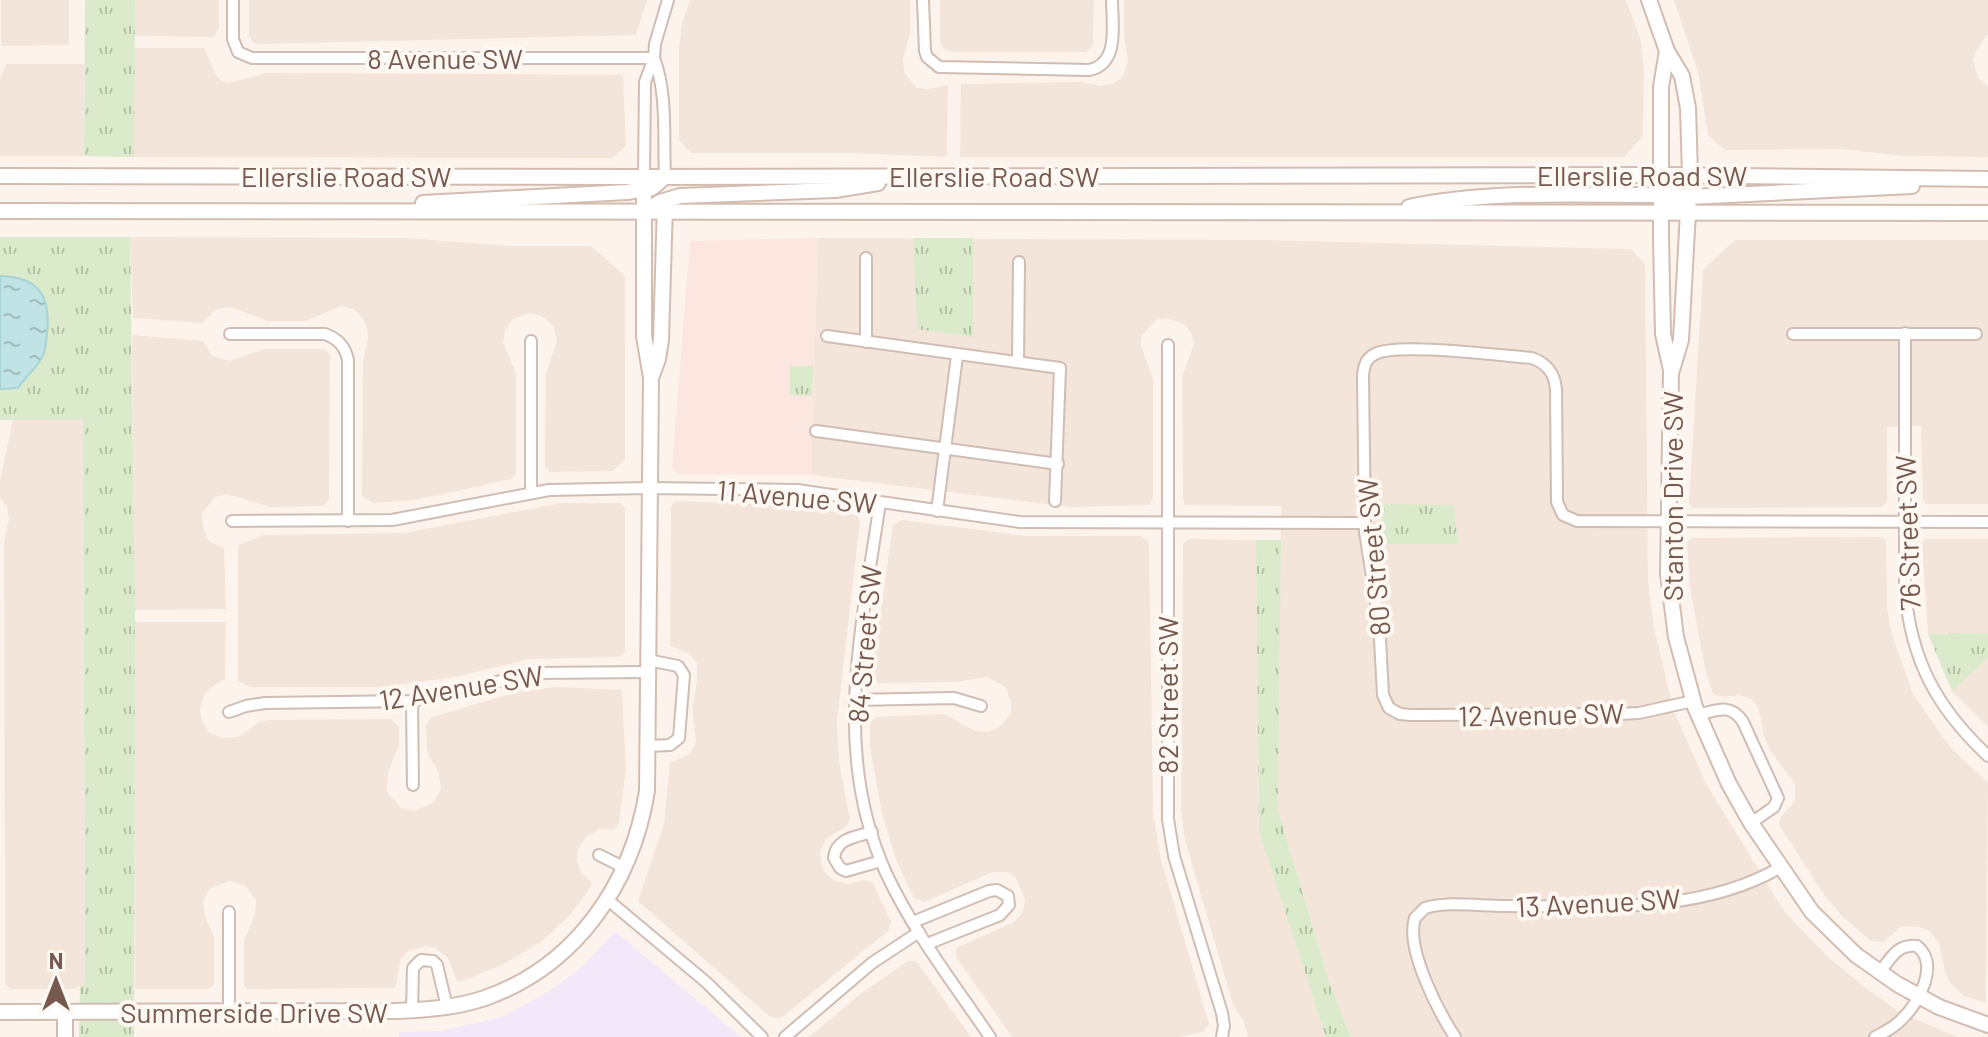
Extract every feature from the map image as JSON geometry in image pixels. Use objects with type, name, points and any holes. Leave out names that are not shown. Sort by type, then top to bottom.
[{"type":"main road","name":"Stanton Drive SW","points":[[1649,0],[1686,92],[1689,197],[1681,340],[1671,370]]},
{"type":"main road","name":"Stanton Drive SW","points":[[1667,51],[1661,87],[1663,334],[1671,370],[1667,522],[1672,610],[1696,708],[1717,761],[1751,823],[1805,902],[1829,930],[1880,972],[1917,995],[1939,1007],[1988,1025]]},
{"type":"main road","name":"Ellerslie Road SW","points":[[665,177],[1690,175],[1988,179]]},
{"type":"main road","points":[[1377,213],[1442,200],[1506,196],[1662,195],[1672,192],[1690,175]]},
{"type":"main road","name":"Ellerslie Road SW","points":[[0,176],[644,183]]},
{"type":"main road","points":[[643,213],[665,206],[680,196],[835,190],[925,176]]},
{"type":"main road","points":[[379,210],[442,200],[644,183],[652,188],[665,177]]},
{"type":"main road","name":"Summerside Drive SW","points":[[651,378],[661,340],[665,177]]},
{"type":"main road","points":[[1661,213],[1680,199],[1689,197],[1873,190],[1955,179]]},
{"type":"main road","name":"Summerside Drive SW","points":[[0,1012],[412,1011],[447,1007],[484,998],[526,978],[559,955],[608,900],[625,868],[644,809],[648,746],[651,378],[644,336],[644,183]]},
{"type":"main road","name":"Ellerslie Road SW","points":[[665,206],[1377,213],[1988,213]]},
{"type":"main road","name":"Ellerslie Road SW","points":[[0,211],[643,213]]},
{"type":"main road","points":[[65,1012],[65,1037]]},
{"type":"street","name":"8 Avenue SW","points":[[233,0],[233,39],[238,52],[252,58],[654,58]]},
{"type":"street","points":[[644,183],[645,82],[668,0]]},
{"type":"street","points":[[923,0],[923,42],[927,57],[939,67],[1089,70],[1106,62],[1111,48],[1112,0]]},
{"type":"street","points":[[654,58],[660,73],[665,177]]},
{"type":"street","points":[[866,258],[866,342]]},
{"type":"street","points":[[1018,362],[1019,262]]},
{"type":"street","points":[[230,334],[318,333],[338,340],[348,360],[348,521]]},
{"type":"street","name":"76 Street SW","points":[[1905,333],[1906,601],[1918,659],[1925,675],[1951,717],[1988,756]]},
{"type":"street","points":[[1793,334],[1976,334]]},
{"type":"street","points":[[827,336],[1060,368],[1055,501]]},
{"type":"street","points":[[531,341],[531,492]]},
{"type":"street","name":"82 Street SW","points":[[1168,345],[1168,819],[1174,856],[1222,1013],[1222,1037]]},
{"type":"street","name":"80 Street SW","points":[[1389,708],[1383,695],[1379,621],[1364,523],[1363,375],[1370,357],[1382,351],[1431,350],[1532,358],[1550,369],[1556,390],[1556,495],[1563,515],[1577,521],[1667,522]]},
{"type":"street","points":[[937,511],[957,356]]},
{"type":"street","points":[[816,431],[1058,464]]},
{"type":"street","name":"11 Avenue SW","points":[[232,521],[406,518],[531,492],[571,488],[649,488],[779,489],[1020,522],[1364,523]]},
{"type":"street","name":"84 Street SW","points":[[880,502],[854,700],[860,784],[881,861],[916,927],[990,1037]]},
{"type":"street","points":[[1667,522],[1988,522]]},
{"type":"street","points":[[648,666],[678,666],[684,675],[679,738],[670,745],[648,746]]},
{"type":"street","name":"12 Avenue SW","points":[[229,712],[265,703],[412,701],[537,673],[648,666]]},
{"type":"street","points":[[854,700],[954,698],[981,706]]},
{"type":"street","points":[[412,701],[413,785]]},
{"type":"street","name":"12 Avenue SW","points":[[1389,708],[1411,715],[1618,714],[1696,708]]},
{"type":"street","points":[[1696,708],[1728,709],[1736,712],[1743,722],[1778,798],[1774,807],[1751,823]]},
{"type":"street","points":[[872,832],[841,842],[836,846],[834,858],[846,871],[881,861]]},
{"type":"street","points":[[599,855],[625,868]]},
{"type":"street","name":"13 Avenue SW","points":[[1455,1037],[1427,985],[1412,931],[1420,911],[1430,906],[1614,906],[1674,902],[1749,883],[1781,867]]},
{"type":"street","points":[[785,1037],[916,927],[989,891],[997,890],[1008,896],[1009,905],[1000,915],[927,944]]},
{"type":"street","points":[[608,900],[717,991],[762,1037]]},
{"type":"street","points":[[229,912],[229,1011]]},
{"type":"street","points":[[1875,1037],[1902,1020],[1928,974],[1925,956],[1917,946],[1901,947],[1880,972]]},
{"type":"street","name":"Summerside Drive SW","points":[[412,1011],[413,968],[421,960],[433,961],[437,965],[447,1007]]},
{"type":"shaded area","points":[[1,0],[69,0],[69,45],[1,46]]},
{"type":"shaded area","points":[[135,0],[219,0],[219,28],[214,37],[135,36]]},
{"type":"shaded area","points":[[249,0],[647,0],[636,35],[255,44],[249,36]]},
{"type":"shaded area","points":[[690,0],[910,0],[910,34],[903,59],[904,72],[917,88],[948,85],[947,157],[853,153],[691,153],[679,141],[679,50],[682,24]]},
{"type":"shaded area","points":[[940,0],[1094,0],[1093,45],[1086,52],[949,52],[940,45]]},
{"type":"shaded area","points":[[1124,0],[1626,0],[1641,41],[1643,136],[1624,157],[960,157],[961,84],[1082,82],[1099,86],[1112,84],[1123,77],[1128,61]]},
{"type":"shaded area","points":[[1674,0],[1988,0],[1988,34],[1973,60],[1978,78],[1988,86],[1988,157],[1905,156],[1840,149],[1725,150],[1708,135],[1698,72]]},
{"type":"shaded area","points":[[134,48],[204,48],[216,75],[228,83],[266,73],[623,75],[626,146],[613,158],[134,157]]},
{"type":"shaded area","points":[[6,64],[84,64],[84,156],[0,156],[0,79]]},
{"type":"shaded area","points":[[130,237],[406,238],[511,246],[591,246],[625,276],[625,459],[613,471],[550,472],[545,467],[546,373],[557,342],[554,326],[541,316],[529,313],[513,319],[505,330],[503,343],[516,373],[516,474],[511,479],[414,500],[373,503],[362,496],[363,361],[367,328],[354,309],[342,306],[305,321],[267,321],[231,307],[217,309],[202,323],[133,318]]},
{"type":"shaded area","points":[[818,238],[1258,240],[1631,249],[1645,264],[1648,581],[1654,628],[1674,712],[1707,785],[1784,911],[1827,956],[1867,989],[1901,1013],[1958,1037],[1351,1037],[1329,982],[1278,810],[1281,506],[1185,505],[1182,378],[1194,344],[1191,333],[1184,324],[1167,318],[1156,320],[1142,335],[1141,345],[1153,379],[1153,498],[1149,505],[1070,507],[811,475]]},
{"type":"shaded area","points":[[818,238],[811,475],[677,474],[672,467],[690,241]]},
{"type":"shaded area","points":[[1735,240],[1988,240],[1988,504],[1926,504],[1923,499],[1921,426],[1887,427],[1887,502],[1881,507],[1693,508],[1689,504],[1703,270]]},
{"type":"shaded area","points":[[132,335],[203,341],[212,356],[229,361],[264,349],[324,349],[330,355],[329,500],[323,506],[269,507],[227,494],[215,497],[202,513],[204,532],[210,542],[224,548],[226,609],[135,610]]},
{"type":"shaded area","points":[[83,418],[85,982],[81,989],[80,986],[73,989],[11,989],[5,984],[4,542],[9,519],[7,506],[0,498],[0,481],[13,420]]},
{"type":"shaded area","points":[[675,501],[784,505],[856,515],[860,521],[837,721],[839,762],[850,820],[847,826],[827,838],[820,851],[825,873],[835,881],[850,884],[864,880],[873,883],[891,922],[888,931],[781,1018],[770,1017],[638,901],[664,824],[670,763],[690,754],[696,742],[692,709],[697,663],[688,653],[670,646],[671,507]]},
{"type":"shaded area","points":[[562,503],[621,503],[625,507],[625,653],[619,657],[530,659],[455,677],[384,687],[250,687],[238,681],[238,545],[264,535],[404,533]]},
{"type":"shaded area","points":[[902,520],[1025,536],[1142,536],[1149,542],[1153,812],[1160,856],[1209,1024],[1203,1032],[1179,1037],[1012,1037],[956,957],[956,948],[1014,922],[1023,912],[1025,900],[1016,878],[1008,872],[992,872],[925,902],[914,898],[897,862],[882,814],[870,747],[870,723],[876,717],[944,714],[975,731],[987,732],[1005,721],[1011,713],[1011,701],[1005,687],[987,677],[956,682],[878,683],[872,672],[893,525]]},
{"type":"shaded area","points":[[1882,537],[1886,541],[1887,608],[1891,632],[1913,694],[1950,747],[1988,783],[1986,1003],[1964,996],[1949,982],[1939,943],[1930,931],[1902,926],[1883,942],[1871,941],[1842,916],[1825,896],[1779,825],[1780,818],[1795,801],[1795,784],[1771,752],[1758,707],[1751,699],[1740,695],[1724,697],[1713,694],[1705,668],[1690,588],[1687,542],[1692,538]]},
{"type":"shaded area","points":[[1189,539],[1256,540],[1259,832],[1326,1037],[1248,1037],[1244,1022],[1233,1005],[1185,840],[1181,810],[1183,544]]},
{"type":"shaded area","points":[[1925,539],[1988,539],[1988,633],[1928,634],[1922,543]]},
{"type":"shaded area","points":[[134,622],[226,622],[225,679],[204,695],[200,709],[202,721],[210,733],[223,738],[238,737],[260,722],[269,720],[391,719],[399,727],[399,745],[388,772],[387,792],[401,808],[415,811],[434,802],[441,788],[438,770],[427,748],[426,725],[432,717],[521,691],[556,687],[622,690],[626,769],[619,823],[614,830],[600,829],[587,836],[578,849],[577,861],[591,887],[568,917],[541,942],[504,964],[460,982],[448,958],[435,948],[426,946],[408,951],[401,959],[395,988],[247,989],[244,986],[244,940],[255,915],[256,901],[246,886],[229,881],[211,888],[203,901],[205,916],[214,937],[214,985],[208,989],[135,989]]},
{"type":"shaded area","points":[[1988,658],[1988,727],[1952,691]]},
{"type":"shaded area","points":[[617,933],[741,1037],[399,1037],[399,1032],[441,1031],[502,1017],[550,991],[582,967],[612,934]]},
{"type":"shaded area","points":[[908,961],[916,961],[971,1037],[809,1037],[859,995]]},
{"type":"green space","points":[[85,0],[135,0],[134,157],[84,156]]},
{"type":"green space","points":[[0,237],[130,237],[135,610],[134,1037],[79,1037],[80,985],[82,988],[85,981],[83,419],[0,420]]},
{"type":"green space","points":[[913,238],[973,238],[973,337],[917,329]]},
{"type":"green space","points":[[790,366],[813,366],[812,396],[790,395]]},
{"type":"green space","points":[[1382,504],[1454,505],[1458,544],[1384,544]]},
{"type":"green space","points":[[1256,540],[1281,540],[1278,810],[1329,982],[1351,1037],[1326,1037],[1259,832]]},
{"type":"green space","points":[[1988,633],[1988,658],[1952,691],[1928,634]]},
{"type":"water","points":[[0,276],[14,277],[34,285],[47,309],[44,353],[18,388],[0,389]]}]
